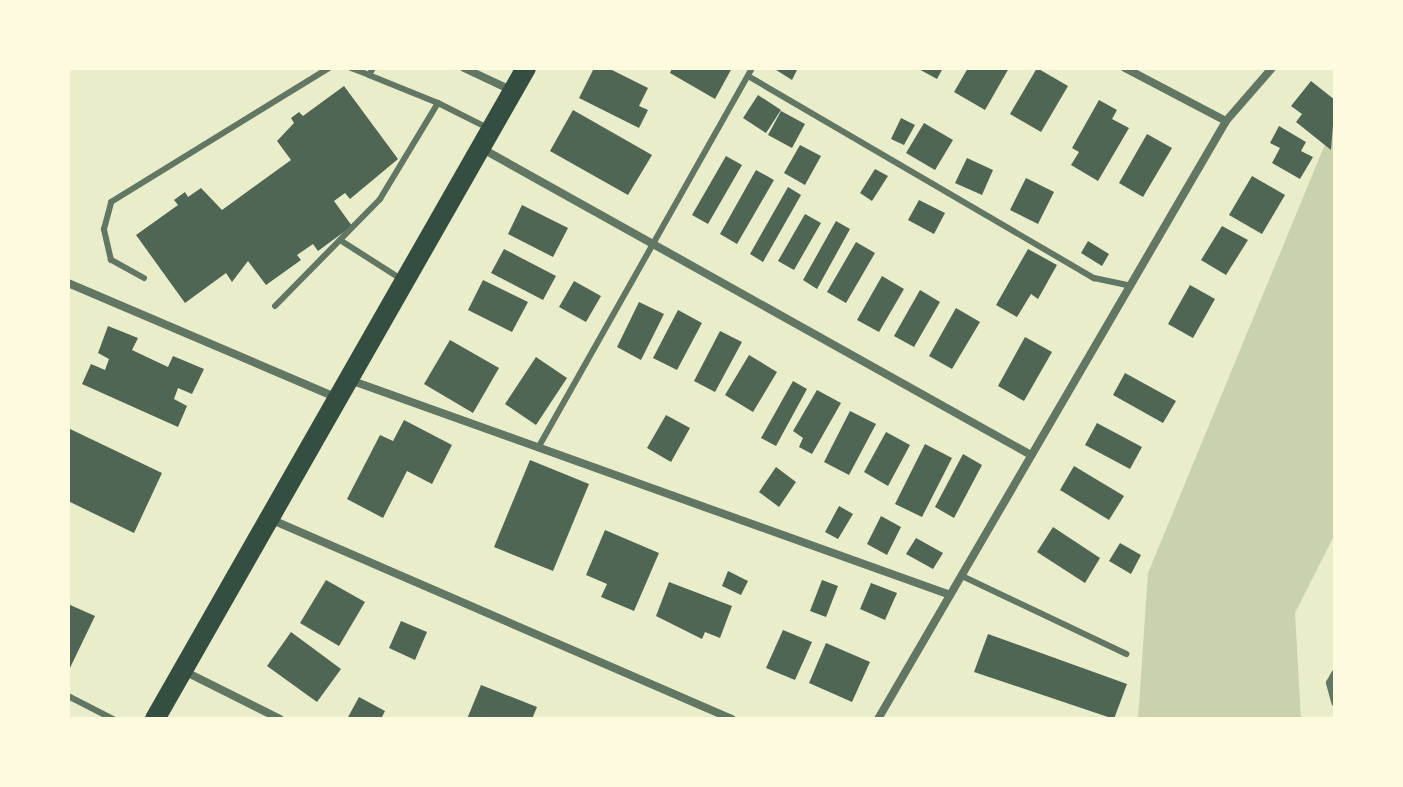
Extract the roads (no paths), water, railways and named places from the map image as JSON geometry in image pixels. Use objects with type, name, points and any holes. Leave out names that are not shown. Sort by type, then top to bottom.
[{"type":"main road","points":[[155,719],[526,68]]},
{"type":"street","points":[[464,68],[513,91]]},
{"type":"street","points":[[1125,68],[1226,121]]},
{"type":"street","points":[[878,719],[1226,121],[1272,68]]},
{"type":"street","points":[[480,148],[653,241],[1031,455]]},
{"type":"street","points":[[68,283],[344,389],[538,448],[950,595]]},
{"type":"street","points":[[269,518],[732,719]]},
{"type":"street","points":[[183,670],[280,719]]},
{"type":"street","points":[[1334,701],[1330,683],[1335,674]]},
{"type":"lane","points":[[144,278],[111,260],[104,229],[111,202],[329,68]]},
{"type":"lane","points":[[351,68],[371,72],[491,129]]},
{"type":"lane","points":[[538,448],[752,68]]},
{"type":"lane","points":[[748,76],[1094,278],[1128,285]]},
{"type":"lane","points":[[275,306],[380,199],[438,103]]},
{"type":"lane","points":[[340,240],[405,281]]},
{"type":"lane","points":[[962,576],[1126,654]]},
{"type":"lane","points":[[68,696],[113,719]]}]
